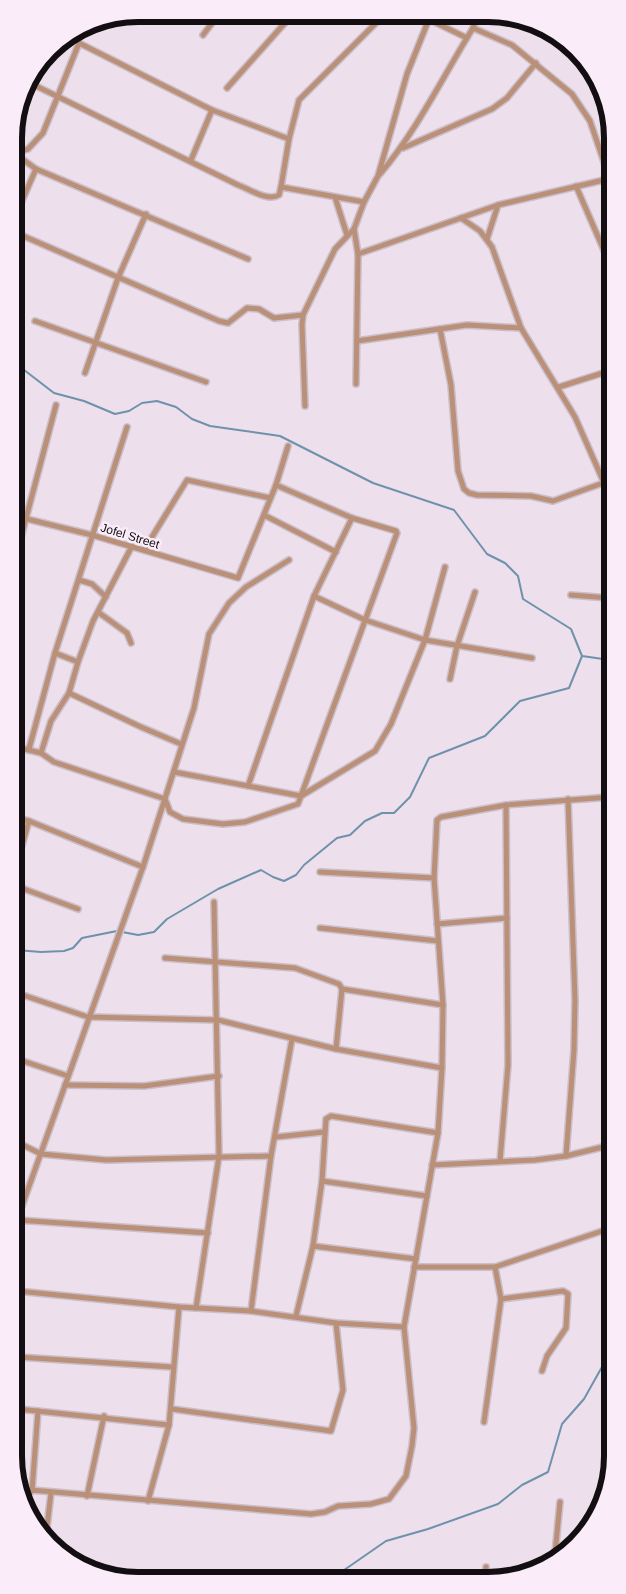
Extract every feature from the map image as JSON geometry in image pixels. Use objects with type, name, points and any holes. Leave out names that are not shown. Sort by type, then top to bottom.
[{"type":"street","points":[[203,35],[212,22]]},
{"type":"street","points":[[226,88],[286,22]]},
{"type":"street","points":[[35,86],[191,160],[238,185],[270,197],[279,195],[289,139],[299,100],[376,22]]},
{"type":"street","points":[[378,176],[398,99],[415,50],[428,22]]},
{"type":"street","points":[[433,22],[468,38]]},
{"type":"street","points":[[305,406],[303,315],[334,249],[354,229],[364,202],[378,176],[402,148],[468,38],[475,22]]},
{"type":"street","points":[[473,28],[512,45],[572,94],[590,121],[604,162]]},
{"type":"street","points":[[78,40],[80,43],[212,110],[289,139]]},
{"type":"street","points":[[23,151],[28,150],[43,133],[80,43]]},
{"type":"street","points":[[402,148],[492,109],[506,98],[536,63]]},
{"type":"street","points":[[191,160],[212,110]]},
{"type":"street","points":[[23,159],[36,169],[146,214],[248,259]]},
{"type":"street","points":[[23,199],[36,169]]},
{"type":"street","points":[[358,254],[498,205],[604,180]]},
{"type":"street","points":[[576,186],[604,252]]},
{"type":"street","points":[[281,188],[364,202]]},
{"type":"street","points":[[336,197],[347,236]]},
{"type":"street","points":[[487,239],[498,205]]},
{"type":"street","points":[[84,373],[118,278],[146,214]]},
{"type":"street","points":[[440,329],[451,385],[458,471],[464,489],[469,493],[477,495],[531,496],[553,501],[603,483],[575,417],[559,387],[521,328],[492,247],[487,239],[461,218]]},
{"type":"street","points":[[354,229],[358,254],[356,384]]},
{"type":"street","points":[[23,236],[224,323],[228,323],[247,308],[259,309],[274,318],[303,315]]},
{"type":"street","points":[[35,321],[96,341],[206,382]]},
{"type":"street","points":[[357,341],[466,325],[521,328]]},
{"type":"street","points":[[559,387],[604,373]]},
{"type":"street","points":[[23,534],[56,405]]},
{"type":"street","points":[[29,749],[55,653],[127,427]]},
{"type":"street","points":[[288,446],[264,515],[336,552]]},
{"type":"street","points":[[144,550],[187,480],[270,498]]},
{"type":"street","points":[[165,799],[170,812],[183,820],[223,824],[245,822],[296,806],[397,533],[396,530],[352,518],[276,485]]},
{"type":"street","name":"Jofel Street","points":[[23,519],[132,546],[238,578],[264,515]]},
{"type":"street","points":[[248,786],[314,596],[352,518]]},
{"type":"street","points":[[41,753],[51,720],[69,693],[78,662],[98,612],[132,546]]},
{"type":"street","points":[[22,1202],[42,1154],[88,1017],[143,867],[194,708],[205,648],[217,621],[229,603],[246,587],[289,560]]},
{"type":"street","points":[[174,772],[301,796],[374,751],[391,724],[425,640],[445,567]]},
{"type":"street","points":[[79,580],[92,584],[106,597]]},
{"type":"street","points":[[450,680],[457,646],[475,592]]},
{"type":"street","points":[[572,595],[604,597]]},
{"type":"street","points":[[314,596],[366,620],[425,640],[532,658]]},
{"type":"street","points":[[98,612],[127,634],[131,642]]},
{"type":"street","points":[[55,653],[78,662]]},
{"type":"street","points":[[69,693],[181,744]]},
{"type":"street","points":[[23,748],[41,753],[54,762],[165,799]]},
{"type":"street","points":[[28,1490],[311,1514],[324,1512],[338,1506],[371,1504],[389,1499],[406,1476],[414,1428],[404,1327],[438,1133],[443,1005],[434,878],[438,818],[506,805],[604,797]]},
{"type":"street","points":[[566,1156],[574,1050],[575,1000],[568,799]]},
{"type":"street","points":[[500,1160],[508,1064],[506,805]]},
{"type":"street","points":[[22,819],[143,867]]},
{"type":"street","points":[[22,844],[29,821]]},
{"type":"street","points":[[320,872],[434,878]]},
{"type":"street","points":[[22,888],[78,909]]},
{"type":"street","points":[[196,1308],[219,1156],[218,1020],[214,902]]},
{"type":"street","points":[[437,924],[507,918]]},
{"type":"street","points":[[320,928],[438,941]]},
{"type":"street","points":[[165,958],[295,968],[330,979],[339,984],[342,989],[336,1049]]},
{"type":"street","points":[[342,989],[443,1005]]},
{"type":"street","points":[[22,995],[88,1017],[218,1020],[336,1049],[442,1068]]},
{"type":"street","points":[[251,1311],[271,1156],[276,1137],[292,1038]]},
{"type":"street","points":[[22,1060],[68,1076]]},
{"type":"street","points":[[65,1085],[144,1086],[219,1076]]},
{"type":"street","points":[[296,1316],[314,1246],[322,1181],[326,1119],[331,1116],[438,1133]]},
{"type":"street","points":[[276,1137],[324,1132]]},
{"type":"street","points":[[22,1145],[42,1154],[106,1160],[271,1156]]},
{"type":"street","points":[[432,1165],[566,1156],[603,1146]]},
{"type":"street","points":[[322,1181],[427,1196]]},
{"type":"street","points":[[22,1220],[208,1233]]},
{"type":"street","points":[[414,1267],[495,1267],[603,1231]]},
{"type":"street","points":[[314,1246],[416,1260]]},
{"type":"street","points":[[484,1422],[501,1298],[495,1267]]},
{"type":"street","points":[[501,1298],[563,1291],[568,1294],[566,1328],[547,1356],[542,1371]]},
{"type":"street","points":[[22,1292],[180,1307],[251,1311],[336,1323],[404,1327]]},
{"type":"street","points":[[148,1501],[172,1410],[172,1367],[180,1307]]},
{"type":"street","points":[[172,1410],[331,1431],[342,1390],[336,1323]]},
{"type":"street","points":[[22,1357],[172,1367]]},
{"type":"street","points":[[22,1409],[104,1416],[169,1425]]},
{"type":"street","points":[[32,1491],[38,1411]]},
{"type":"street","points":[[87,1496],[104,1416]]},
{"type":"street","points":[[47,1526],[51,1493]]},
{"type":"street","points":[[556,1549],[560,1502]]},
{"type":"street","points":[[485,1572],[486,1567]]},
{"type":"waterway","points":[[22,951],[64,951],[73,948],[82,938],[117,931],[138,935],[154,932],[167,919],[218,889],[261,870],[284,881],[296,875],[304,865],[337,838],[350,835],[365,821],[382,813],[394,813],[410,797],[429,758],[485,736],[520,701],[569,688],[582,656],[571,629],[523,599],[518,576],[505,563],[487,554],[454,510],[373,483],[280,436],[210,426],[192,419],[176,407],[157,401],[142,403],[129,411],[115,414],[84,401],[54,393],[23,369]]},
{"type":"waterway","points":[[582,656],[604,659]]},
{"type":"waterway","points":[[341,1572],[386,1541],[428,1529],[498,1504],[522,1485],[548,1472],[562,1424],[584,1399],[603,1365]]}]
